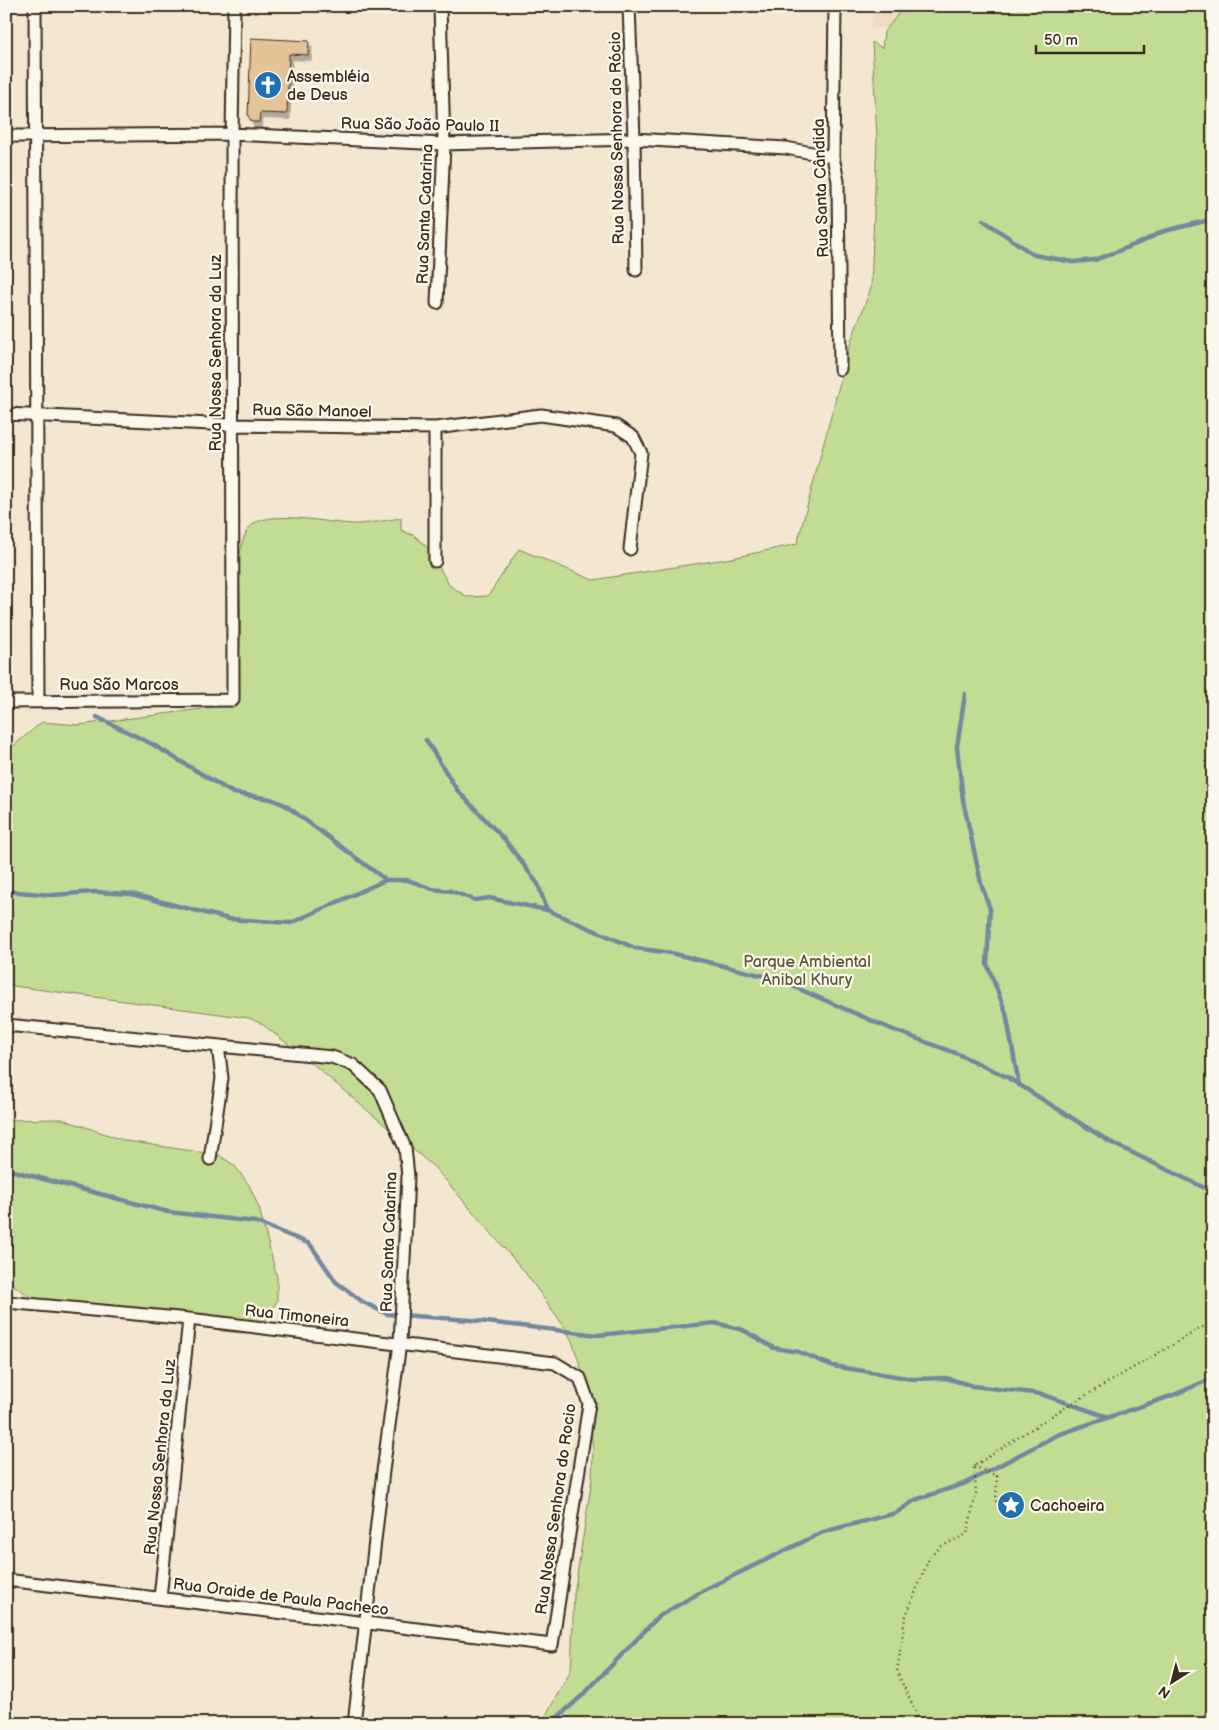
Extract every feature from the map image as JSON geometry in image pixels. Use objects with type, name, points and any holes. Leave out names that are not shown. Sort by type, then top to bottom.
[{"type":"street","points":[[35,6],[38,700]]},
{"type":"street","name":"Rua Nossa Senhora da Luz","points":[[232,700],[231,425],[234,6]]},
{"type":"street","name":"Rua Santa Catarina","points":[[437,304],[444,144],[440,6]]},
{"type":"street","name":"Rua Nossa Senhora do Rócio","points":[[629,6],[636,270]]},
{"type":"street","name":"Rua Santa Cândida","points":[[835,6],[833,157],[838,181],[840,369]]},
{"type":"street","name":"Rua São João Paulo II","points":[[6,136],[232,134],[444,144],[634,139],[786,148],[833,157]]},
{"type":"street","name":"Rua São Manoel","points":[[6,414],[231,425],[435,428],[540,415],[616,426],[633,437],[640,453],[630,549]]},
{"type":"street","points":[[435,428],[435,561]]},
{"type":"street","name":"Rua São Marcos","points":[[6,702],[38,700],[232,700]]},
{"type":"street","name":"Rua Santa Catarina","points":[[6,1025],[332,1057],[353,1066],[380,1090],[405,1148],[408,1176],[400,1343],[354,1724]]},
{"type":"street","points":[[210,1159],[222,1078],[218,1046]]},
{"type":"street","name":"Rua Timoneira","points":[[6,1302],[400,1343],[555,1363],[580,1378]]},
{"type":"street","name":"Rua Nossa Senhora da Luz","points":[[160,1598],[189,1320]]},
{"type":"street","name":"Rua Nossa Senhora do Rocio","points":[[552,1645],[589,1404],[580,1378]]},
{"type":"street","name":"Rua Oraide de Paula Pacheco","points":[[6,1580],[552,1645]]},
{"type":"path","points":[[974,1466],[1061,1410],[1213,1322]]},
{"type":"path","points":[[974,1466],[997,1476],[996,1504]]},
{"type":"path","points":[[930,1724],[919,1719],[897,1672],[905,1618],[930,1556],[942,1546],[967,1534],[976,1493],[974,1466]]},
{"type":"shaded area","points":[[872,6],[1008,6],[1007,33],[871,28]]},
{"type":"green space","name":"Parque Ambiental Anibal Khury","points":[[982,6],[1213,6],[1213,1724],[541,1724],[571,1670],[574,1594],[592,1479],[593,1447],[590,1422],[580,1365],[566,1329],[524,1271],[435,1168],[307,1059],[262,1024],[249,1018],[6,985],[6,752],[42,722],[79,725],[201,709],[223,697],[234,680],[238,665],[240,647],[239,559],[242,545],[250,527],[263,520],[289,518],[359,524],[401,518],[401,530],[415,536],[429,549],[449,585],[467,597],[488,596],[519,549],[593,580],[732,558],[797,544],[851,341],[871,288],[877,138],[872,42],[882,48],[884,32],[899,13]]},
{"type":"green space","points":[[62,1119],[126,1141],[219,1155],[235,1166],[249,1185],[259,1208],[277,1277],[277,1301],[264,1324],[243,1333],[222,1331],[178,1316],[38,1302],[6,1280],[6,1120]]},
{"type":"building","name":"Assembléia de Deus","points":[[251,38],[309,41],[308,55],[289,54],[287,114],[260,113],[259,122],[252,122],[248,116]]},
{"type":"waterway","points":[[983,220],[1034,255],[1073,262],[1095,260],[1144,241],[1161,232],[1213,219]]},
{"type":"waterway","points":[[965,694],[957,747],[963,800],[981,883],[990,909],[987,964],[1006,1013],[1019,1085]]},
{"type":"waterway","points":[[97,717],[152,744],[233,793],[271,799],[285,805],[386,880]]},
{"type":"waterway","points":[[426,740],[457,790],[505,840],[538,884],[547,910]]},
{"type":"waterway","points":[[6,891],[53,895],[94,892],[131,894],[229,919],[291,923],[386,880],[408,880],[432,889],[451,891],[475,900],[489,898],[547,910],[635,948],[671,953],[776,979],[891,1029],[958,1054],[1007,1077],[1110,1142],[1213,1192]]},
{"type":"waterway","points":[[6,1169],[168,1212],[256,1222],[310,1244],[336,1282],[363,1302],[387,1314],[470,1320],[598,1335],[715,1323],[743,1330],[774,1348],[799,1352],[833,1366],[913,1379],[946,1378],[973,1386],[1041,1394],[1108,1417]]},
{"type":"waterway","points":[[550,1724],[584,1694],[659,1616],[706,1589],[823,1532],[896,1513],[915,1500],[966,1483],[1057,1435],[1171,1396],[1213,1378]]},
{"type":"place","name":"Assembléia de Deus","points":[[268,85]]},
{"type":"place","name":"Cachoeira","points":[[1011,1505]]}]
